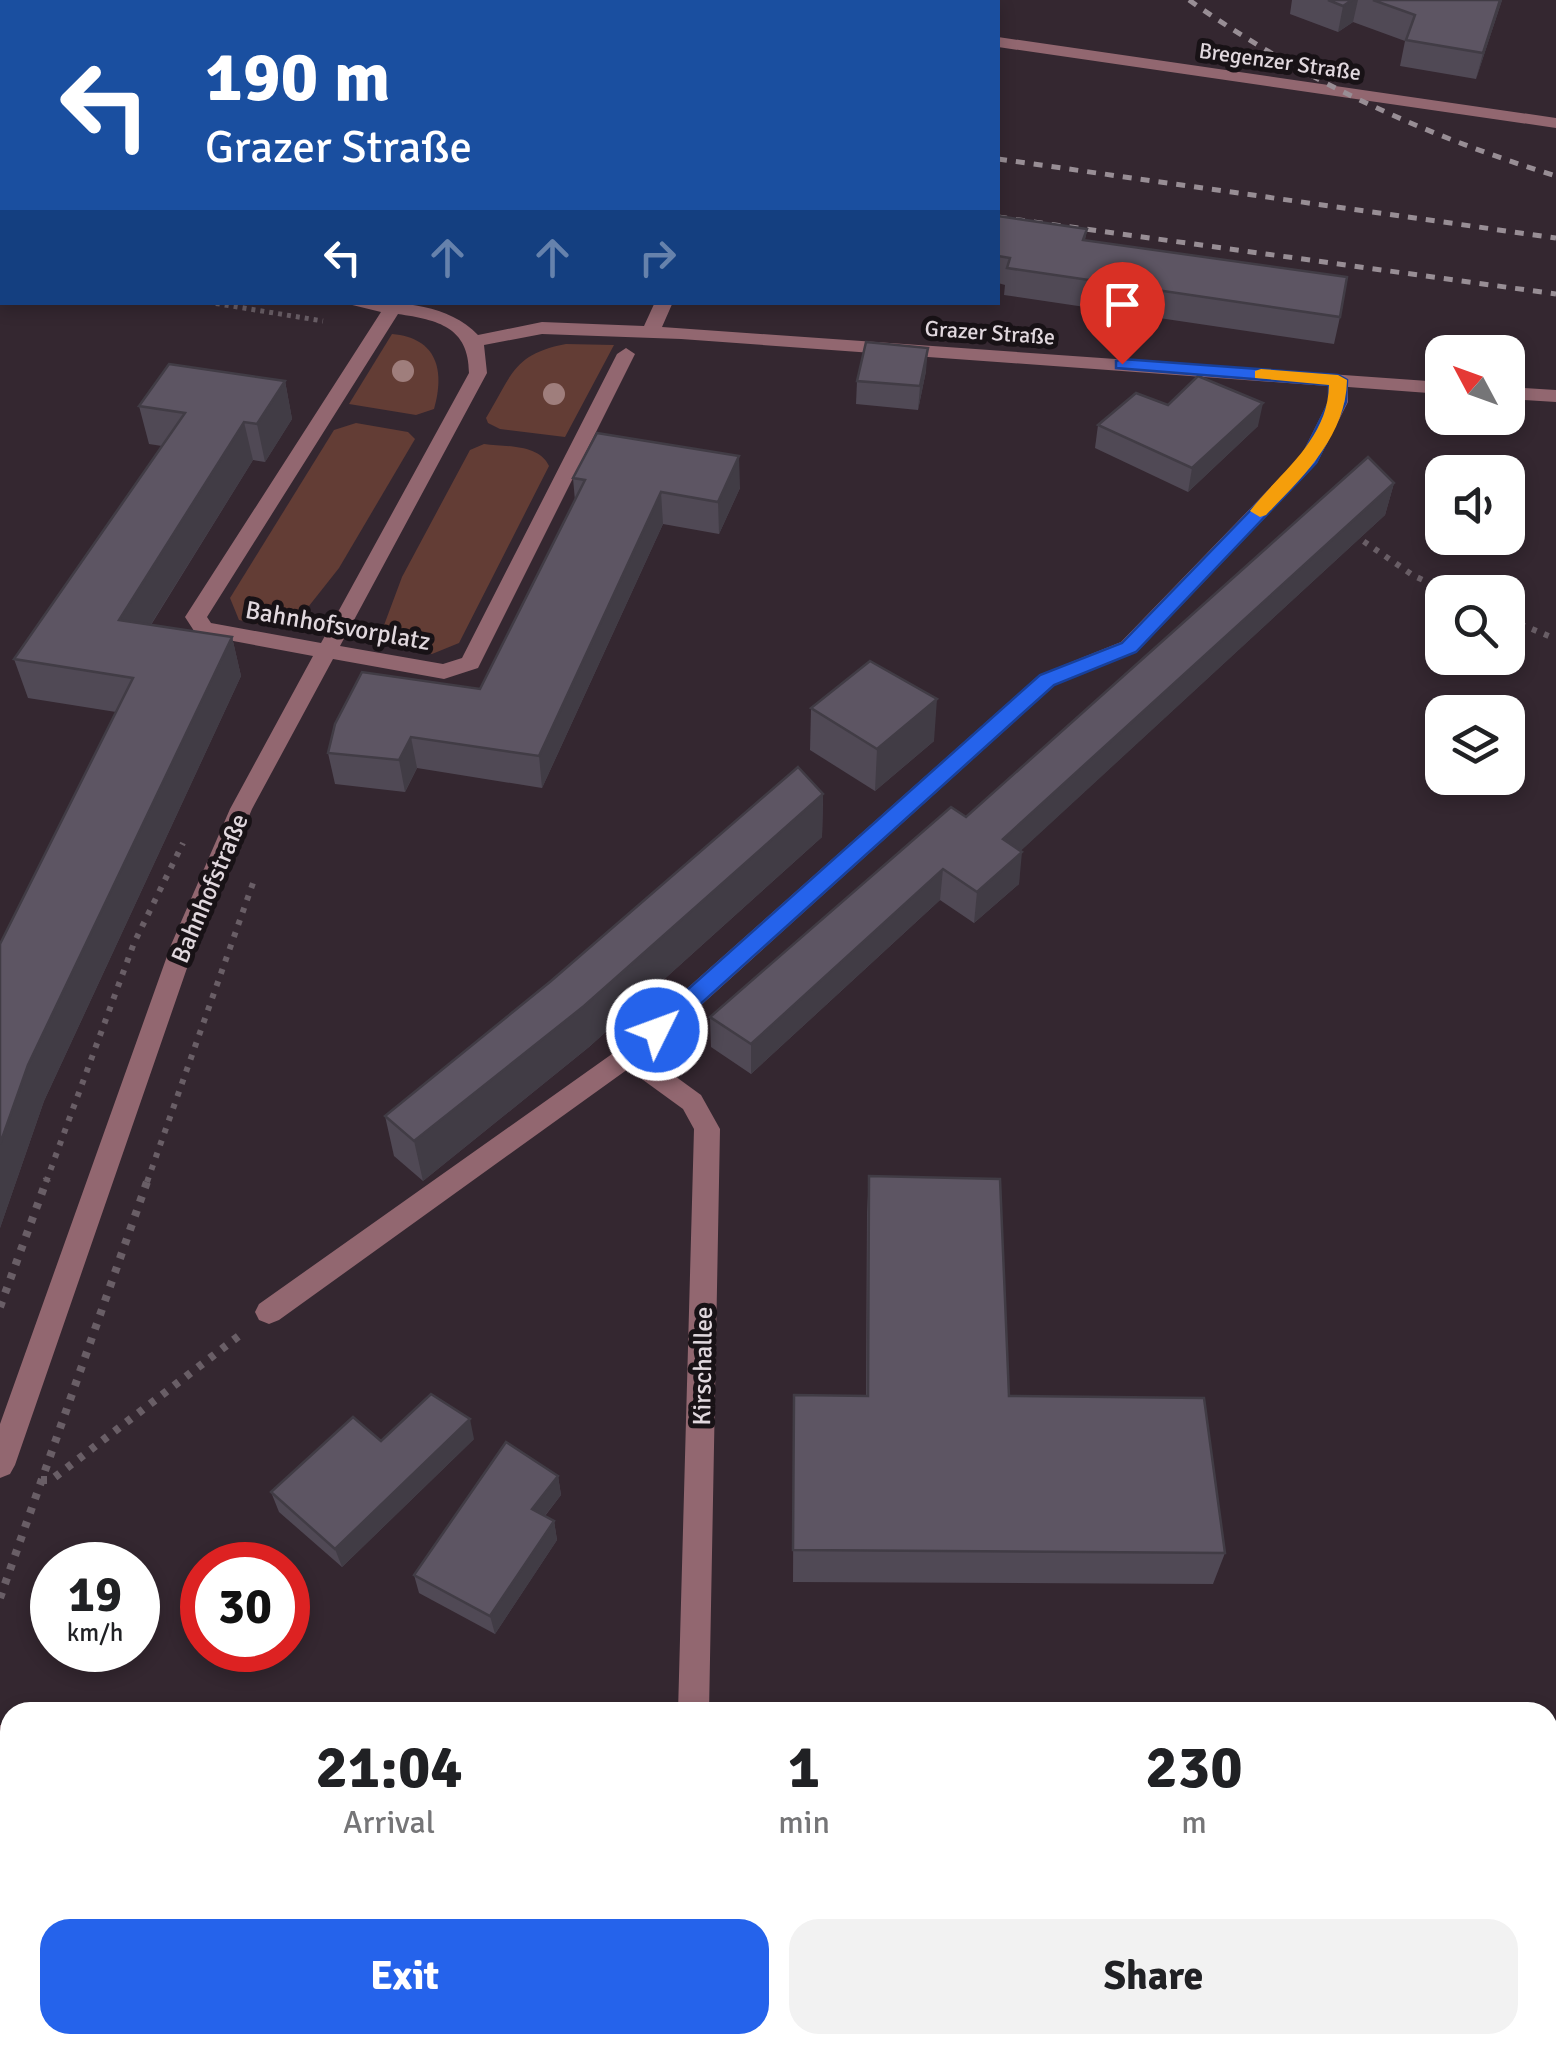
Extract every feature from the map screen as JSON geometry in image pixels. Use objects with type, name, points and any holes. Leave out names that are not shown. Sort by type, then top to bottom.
[{"type":"street","name":"Bregenzer Straße","points":[[1000,42],[1556,122]]},
{"type":"street","points":[[377,305],[405,308],[456,323],[476,341]]},
{"type":"street","points":[[650,332],[663,305]]},
{"type":"street","points":[[379,330],[405,308]]},
{"type":"street","name":"Grazer Straße","points":[[476,341],[542,328],[650,332],[1425,387]]},
{"type":"street","name":"Bahnhofsvorplatz","points":[[379,330],[196,617],[204,629],[444,672],[470,663],[626,354]]},
{"type":"street","name":"Bahnhofstraße","points":[[0,1465],[183,945],[241,809],[471,388],[482,354],[476,341]]},
{"type":"street","points":[[270,1312],[628,1056],[1047,680],[1129,647],[1310,459],[1338,402],[1338,380]]},
{"type":"street","points":[[1525,393],[1556,396]]},
{"type":"street","name":"Kirschallee","points":[[628,1056],[692,1102],[707,1129],[694,1702]]},
{"type":"path","points":[[225,305],[379,330]]},
{"type":"path","points":[[1347,528],[1374,551],[1425,579]]},
{"type":"path","points":[[1525,625],[1556,639]]},
{"type":"path","points":[[0,1598],[258,871]]},
{"type":"path","points":[[50,1480],[270,1312]]},
{"type":"shaded area","points":[[392,334],[419,342],[434,358],[438,381],[434,409],[416,415],[349,404]]},
{"type":"shaded area","points":[[566,344],[614,345],[565,437],[500,429],[488,423],[486,418],[524,360]]},
{"type":"shaded area","points":[[356,423],[408,432],[415,439],[339,568],[290,630],[239,620],[230,598],[334,430]]},
{"type":"shaded area","points":[[484,444],[530,450],[549,466],[459,643],[432,654],[377,644],[402,577],[470,450]]},
{"type":"building","points":[[1328,0],[1352,0],[1343,6]]},
{"type":"building","points":[[1373,0],[1500,0],[1483,53],[1406,40],[1415,15]]},
{"type":"building","points":[[1000,216],[1087,229],[1083,240],[1347,277],[1340,317],[1007,268],[1010,258],[1000,256]]},
{"type":"building","points":[[866,342],[928,348],[920,386],[857,381]]},
{"type":"building","points":[[169,364],[285,381],[257,424],[244,422],[119,620],[232,637],[28,1065],[0,1144],[0,944],[133,678],[14,659],[185,413],[139,406]]},
{"type":"building","points":[[1198,376],[1263,403],[1192,468],[1098,425],[1136,393],[1168,405]]},
{"type":"building","points":[[597,433],[739,456],[718,502],[661,492],[539,756],[411,737],[399,760],[328,753],[335,724],[362,672],[480,689],[585,480],[573,478]]},
{"type":"building","points":[[1368,457],[1394,483],[1003,839],[1022,852],[977,892],[943,869],[751,1044],[710,1017],[951,807],[966,817]]},
{"type":"building","points":[[870,661],[937,699],[877,749],[811,708]]},
{"type":"building","points":[[798,767],[823,794],[584,1006],[414,1141],[385,1116],[551,981]]},
{"type":"building","points":[[869,1176],[1000,1179],[1009,1396],[1204,1398],[1225,1553],[793,1550],[794,1395],[868,1396]]},
{"type":"building","points":[[431,1394],[470,1419],[335,1549],[271,1492],[353,1417],[381,1441]]},
{"type":"building","points":[[506,1442],[558,1476],[532,1509],[554,1521],[490,1616],[414,1575]]},
{"type":"railway","points":[[1189,0],[1275,55],[1365,103],[1556,176]]},
{"type":"railway","points":[[1000,159],[1556,238]]},
{"type":"railway","points":[[1000,217],[1556,294]]},
{"type":"slow traffic","points":[[1260,511],[1310,459],[1338,402],[1338,380],[1261,374]]},
{"type":"route","points":[[657,1030],[1047,680],[1129,647],[1310,459],[1338,402],[1338,380],[1122,364]]}]
